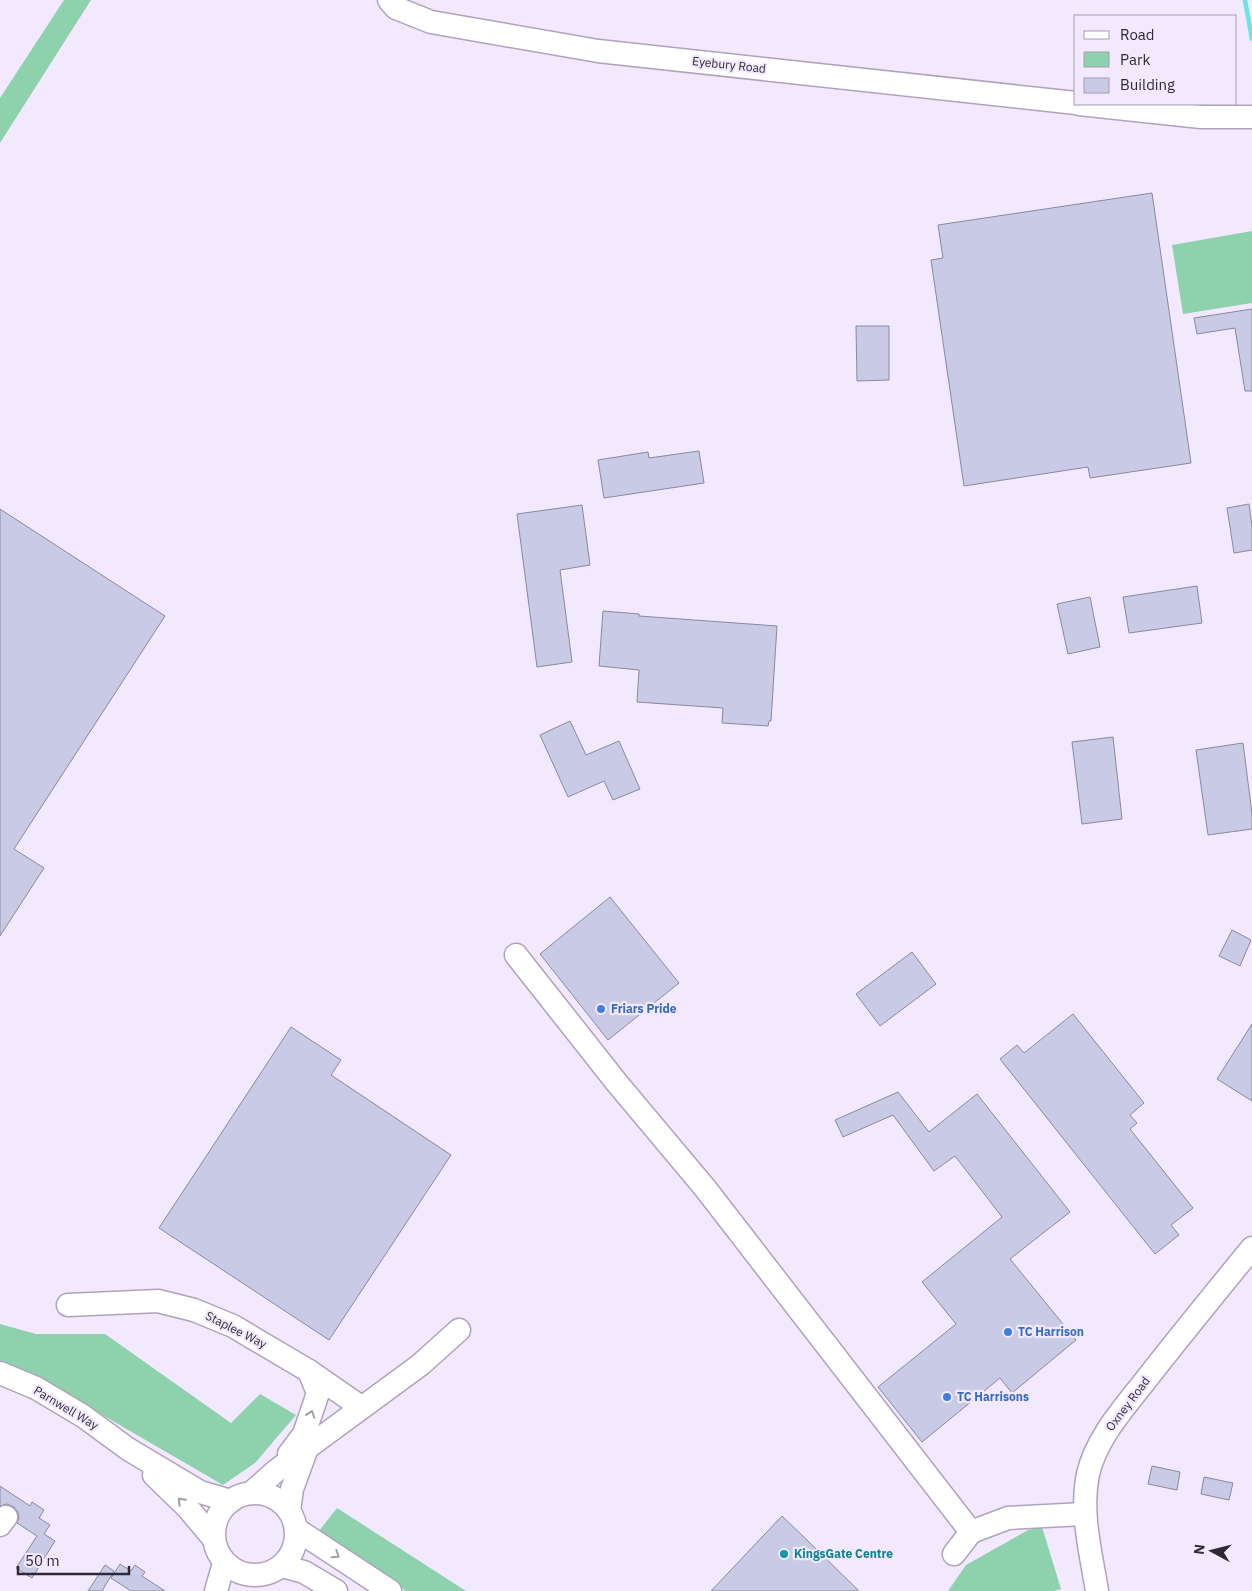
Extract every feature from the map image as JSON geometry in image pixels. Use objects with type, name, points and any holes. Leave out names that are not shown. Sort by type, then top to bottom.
[{"type":"street","name":"Eyebury Road","points":[[389,0],[396,8],[430,22],[598,51],[1074,104]]},
{"type":"street","name":"Eyebury Road","points":[[1087,105],[1201,117],[1252,117]]},
{"type":"street","points":[[516,955],[617,1083],[705,1188],[971,1532]]},
{"type":"street","name":"Oxney Road","points":[[1097,1591],[1084,1514],[1091,1460],[1101,1440],[1176,1341],[1252,1248]]},
{"type":"street","name":"Staplee Way","points":[[68,1304],[158,1301],[194,1310],[233,1326],[309,1371],[361,1407]]},
{"type":"street","points":[[307,1448],[292,1490],[292,1520],[295,1542],[290,1555],[282,1566],[264,1575],[254,1576],[233,1570],[224,1563],[217,1551],[213,1538],[215,1524],[221,1511],[420,1365],[459,1330]]},
{"type":"street","points":[[277,1470],[304,1434],[318,1393],[309,1371]]},
{"type":"street","name":"Parnwell Way","points":[[0,1373],[36,1388],[83,1416],[128,1449],[200,1492],[241,1497]]},
{"type":"street","name":"Parnwell Way","points":[[128,1449],[187,1507],[213,1538]]},
{"type":"street","points":[[241,1497],[262,1494],[273,1497],[282,1503],[292,1520],[390,1591]]},
{"type":"street","points":[[954,1554],[971,1532],[1008,1518],[1084,1514]]},
{"type":"street","points":[[216,1591],[224,1563]]},
{"type":"street","points":[[282,1566],[304,1572],[336,1591]]},
{"type":"street","points":[[235,1591],[254,1576]]},
{"type":"green space","points":[[64,0],[91,0],[0,143],[0,98]]},
{"type":"green space","points":[[1252,231],[1252,303],[1183,314],[1172,245]]},
{"type":"green space","points":[[0,1324],[36,1334],[105,1334],[231,1423],[260,1394],[296,1415],[255,1463],[223,1485],[49,1384],[0,1361]]},
{"type":"green space","points":[[337,1508],[466,1591],[406,1591],[319,1531]]},
{"type":"green space","points":[[1042,1527],[1061,1589],[1054,1591],[948,1591],[966,1565],[1028,1530]]},
{"type":"building","points":[[1152,193],[1191,463],[1090,478],[1088,467],[964,486],[931,260],[943,258],[938,225]]},
{"type":"building","points":[[1252,309],[1252,391],[1245,391],[1235,328],[1197,334],[1194,318]]},
{"type":"building","points":[[856,326],[889,326],[889,380],[857,381]]},
{"type":"building","points":[[699,451],[704,483],[604,498],[598,460],[648,452],[649,458]]},
{"type":"building","points":[[1249,504],[1252,526],[1252,550],[1234,553],[1227,508]]},
{"type":"building","points":[[582,505],[590,565],[560,570],[572,662],[537,667],[517,514]]},
{"type":"building","points":[[0,509],[165,616],[14,849],[44,868],[0,936]]},
{"type":"building","points":[[1197,586],[1202,623],[1129,633],[1123,597]]},
{"type":"building","points":[[1090,597],[1100,647],[1068,654],[1057,604]]},
{"type":"building","points":[[603,611],[639,614],[639,616],[777,626],[771,721],[769,721],[768,726],[722,723],[723,708],[637,702],[639,670],[599,666]]},
{"type":"building","points":[[570,721],[586,755],[619,741],[640,789],[613,800],[604,781],[568,797],[540,735]]},
{"type":"building","points":[[1113,737],[1122,819],[1082,824],[1072,742]]},
{"type":"building","points":[[1243,743],[1252,814],[1252,829],[1208,835],[1196,750]]},
{"type":"building","points":[[610,897],[679,983],[608,1040],[540,954]]},
{"type":"building","points":[[1232,930],[1251,940],[1240,966],[1219,956]]},
{"type":"building","points":[[912,952],[936,984],[880,1026],[856,994]]},
{"type":"building","points":[[1073,1014],[1144,1103],[1130,1115],[1137,1123],[1130,1129],[1193,1208],[1171,1225],[1179,1235],[1155,1254],[1000,1059],[1017,1045],[1024,1053]]},
{"type":"building","points":[[1252,1024],[1252,1101],[1217,1079]]},
{"type":"building","points":[[291,1027],[341,1060],[331,1075],[451,1155],[329,1340],[159,1228]]},
{"type":"building","name":"TC Harrison","points":[[898,1092],[929,1132],[977,1094],[1070,1212],[1010,1259],[1076,1340],[1012,1393],[1000,1378],[922,1442],[878,1387],[956,1324],[922,1282],[1002,1217],[955,1156],[934,1171],[893,1115],[843,1137],[835,1120]]},
{"type":"building","points":[[1152,1466],[1180,1472],[1177,1490],[1148,1484]]},
{"type":"building","points":[[1204,1477],[1233,1483],[1229,1500],[1201,1494]]},
{"type":"building","points":[[0,1486],[30,1506],[32,1502],[44,1510],[39,1518],[50,1525],[44,1534],[55,1541],[32,1578],[16,1568],[37,1536],[17,1523],[19,1518],[18,1512],[14,1507],[7,1504],[0,1506]]},
{"type":"building","name":"KingsGate Centre","points":[[782,1516],[809,1542],[859,1591],[711,1591]]},
{"type":"building","points":[[120,1564],[131,1571],[135,1565],[145,1572],[142,1576],[165,1591],[131,1591],[111,1578]]},
{"type":"building","points":[[105,1565],[114,1571],[102,1591],[88,1591]]},
{"type":"waterway","points":[[1245,0],[1252,39]]},
{"type":"place","name":"Friars Pride","points":[[601,1009]]},
{"type":"place","name":"TC Harrison","points":[[1008,1332]]},
{"type":"place","name":"TC Harrisons","points":[[947,1397]]},
{"type":"place","name":"KingsGate Centre","points":[[784,1554]]}]
